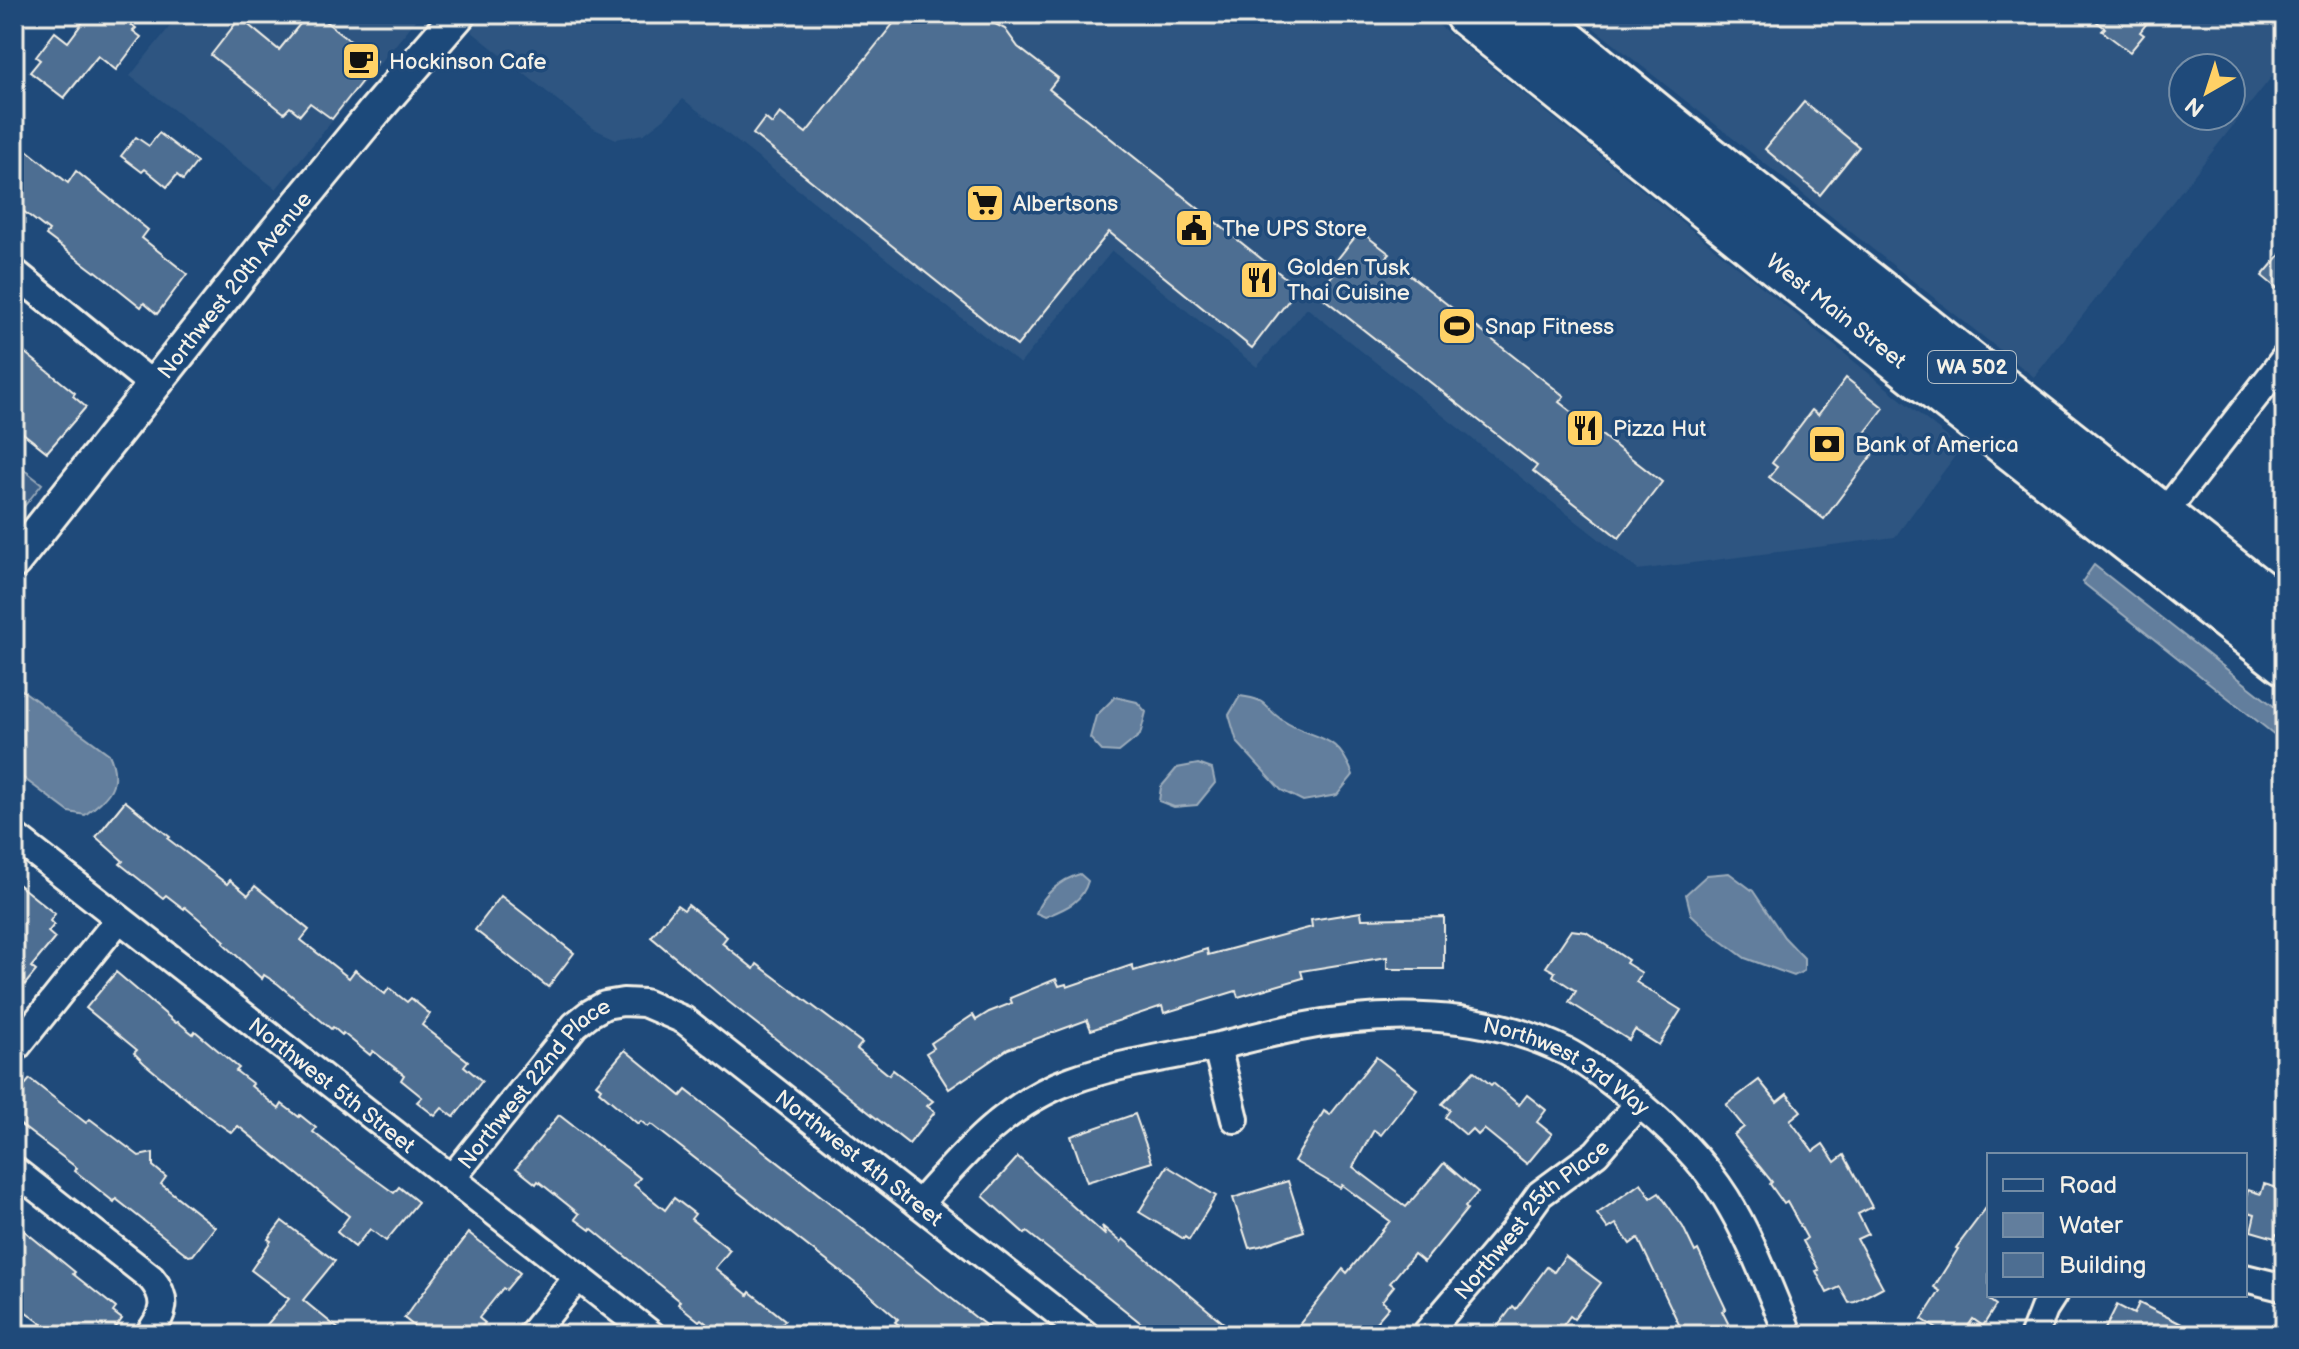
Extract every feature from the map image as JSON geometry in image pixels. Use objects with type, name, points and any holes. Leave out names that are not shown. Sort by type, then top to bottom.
[{"type":"highway","name":"West Main Street","points":[[1467,14],[1780,266],[2285,662]]},
{"type":"highway","name":"West Main Street","points":[[1531,14],[1697,149],[2285,613]]},
{"type":"street","name":"Northwest 20th Avenue","points":[[14,562],[279,228],[459,14]]},
{"type":"street","points":[[14,272],[154,386]]},
{"type":"street","points":[[2162,516],[2285,358]]},
{"type":"street","name":"Northwest 5th Street","points":[[14,836],[652,1335]]},
{"type":"street","points":[[14,1050],[119,919]]},
{"type":"street","name":"Northwest 22nd Place","points":[[452,1178],[575,1025],[605,1005],[623,1002]]},
{"type":"street","name":"Northwest 4th Street","points":[[623,1002],[644,1003],[684,1020],[1086,1335]]},
{"type":"street","name":"Northwest 3rd Way","points":[[919,1204],[975,1141],[1031,1099],[1070,1080],[1132,1062],[1217,1047],[1296,1027],[1364,1017],[1434,1016],[1510,1030],[1567,1052],[1639,1103],[1698,1161],[1725,1197],[1744,1232],[1789,1335]]},
{"type":"street","points":[[1217,1047],[1235,1119]]},
{"type":"street","name":"Northwest 25th Place","points":[[1425,1335],[1512,1233],[1540,1194],[1596,1153],[1639,1103]]},
{"type":"street","points":[[14,1170],[151,1278],[162,1295],[162,1312],[148,1335]]},
{"type":"street","points":[[531,1335],[578,1277]]},
{"type":"street","points":[[2247,1278],[2285,1288]]},
{"type":"street","points":[[2034,1335],[2052,1297]]},
{"type":"shaded area","points":[[180,14],[421,14],[276,189],[130,76]]},
{"type":"shaded area","points":[[485,14],[1425,14],[1961,448],[1895,537],[1638,570],[1307,308],[1257,367],[1112,251],[1020,364],[683,99],[644,134],[616,139],[592,128],[471,31]]},
{"type":"shaded area","points":[[1576,14],[2285,14],[2285,60],[2247,108],[2247,52],[2167,52],[2167,132],[2228,132],[2034,377]]},
{"type":"shaded area","points":[[14,462],[42,484],[14,519]]},
{"type":"water","points":[[2094,565],[2285,715],[2285,743],[2082,582]]},
{"type":"water","points":[[14,684],[109,754],[114,782],[106,796],[85,815],[69,812],[14,771]]},
{"type":"water","points":[[1240,696],[1260,701],[1293,727],[1323,738],[1340,750],[1353,775],[1337,795],[1303,801],[1281,790],[1237,742],[1229,715]]},
{"type":"water","points":[[1115,697],[1137,702],[1146,712],[1140,735],[1119,752],[1102,751],[1090,738],[1096,716]]},
{"type":"water","points":[[1198,764],[1212,769],[1215,783],[1197,805],[1174,807],[1159,801],[1161,787],[1177,768]]},
{"type":"water","points":[[1729,873],[1753,891],[1784,937],[1804,958],[1804,971],[1794,976],[1745,958],[1691,914],[1686,894],[1707,875]]},
{"type":"water","points":[[1080,874],[1088,881],[1077,900],[1045,917],[1036,913],[1054,889]]},
{"type":"building","points":[[89,14],[117,14],[136,28],[133,31],[141,37],[116,70],[98,56],[64,98],[30,72],[40,60],[36,57],[55,32],[68,42]]},
{"type":"building","points":[[308,14],[316,14],[377,62],[332,119],[310,103],[300,115],[290,107],[284,113],[211,55],[240,18],[279,50]]},
{"type":"building","name":"Albertsons","points":[[901,14],[976,14],[1005,29],[1018,47],[1058,78],[1049,89],[1298,288],[1252,348],[1109,232],[1017,346],[753,134],[765,118],[772,124],[780,113],[806,133]]},
{"type":"building","points":[[2087,14],[2154,14],[2140,32],[2144,35],[2130,52],[2102,31],[2105,28]]},
{"type":"building","points":[[1804,102],[1859,147],[1820,195],[1765,149]]},
{"type":"building","points":[[159,133],[197,162],[183,180],[177,175],[167,187],[145,169],[142,172],[121,156],[136,137],[149,146]]},
{"type":"building","points":[[14,140],[68,183],[76,171],[148,230],[142,238],[187,274],[157,314],[144,303],[141,307],[46,235],[49,231],[14,204]]},
{"type":"building","points":[[1360,231],[1390,254],[1387,257],[1564,396],[1559,402],[1662,482],[1619,538],[1533,471],[1537,466],[1318,294],[1341,264],[1336,261]]},
{"type":"building","points":[[2285,249],[2285,295],[2262,276]]},
{"type":"building","points":[[14,344],[75,393],[73,396],[86,407],[47,452],[14,426]]},
{"type":"building","name":"Bank of America","points":[[1846,378],[1884,408],[1861,438],[1876,450],[1824,519],[1769,477],[1777,467],[1772,463],[1812,410],[1818,415]]},
{"type":"building","points":[[125,801],[227,884],[230,880],[248,895],[255,886],[309,930],[301,940],[349,978],[355,970],[385,994],[389,988],[407,1002],[411,998],[430,1014],[422,1025],[468,1061],[464,1066],[482,1081],[454,1117],[442,1108],[435,1116],[417,1102],[422,1097],[401,1080],[404,1075],[373,1051],[370,1055],[343,1033],[333,1027],[331,1029],[278,984],[264,975],[262,979],[223,943],[225,941],[185,907],[166,895],[163,898],[120,864],[123,861],[96,837]]},
{"type":"building","points":[[14,881],[55,914],[50,921],[54,925],[48,932],[55,938],[31,967],[36,971],[14,998]]},
{"type":"building","points":[[501,896],[574,953],[548,987],[475,930]]},
{"type":"building","points":[[677,905],[684,910],[688,905],[727,937],[722,943],[754,969],[757,964],[862,1043],[857,1049],[889,1075],[893,1070],[933,1101],[927,1106],[935,1112],[909,1144],[651,937]]},
{"type":"building","points":[[1361,912],[1362,919],[1444,917],[1444,969],[1387,969],[1387,957],[1301,971],[1303,978],[1238,997],[1236,991],[1164,1013],[1162,1006],[1091,1030],[1087,1020],[1008,1049],[949,1089],[926,1053],[934,1048],[931,1043],[973,1015],[976,1020],[1012,1003],[1010,998],[1056,979],[1059,986],[1066,984],[1067,987],[1132,965],[1134,971],[1207,949],[1208,955],[1312,927],[1311,920]]},
{"type":"building","points":[[1571,930],[1586,932],[1628,960],[1626,963],[1642,973],[1636,982],[1681,1010],[1659,1045],[1635,1030],[1629,1040],[1569,1002],[1576,991],[1553,976],[1555,972],[1546,967]]},
{"type":"building","points":[[116,972],[176,1023],[193,1034],[195,1031],[239,1068],[236,1071],[279,1109],[282,1104],[300,1115],[316,1128],[313,1132],[350,1161],[394,1193],[399,1187],[418,1202],[386,1241],[370,1229],[355,1247],[337,1232],[349,1216],[238,1126],[232,1133],[206,1115],[144,1063],[134,1053],[137,1050],[86,1008]]},
{"type":"building","points":[[625,1050],[681,1096],[686,1090],[998,1335],[908,1335],[898,1327],[895,1322],[898,1319],[869,1294],[651,1124],[648,1127],[641,1121],[638,1124],[599,1091],[601,1088],[596,1084]]},
{"type":"building","points":[[1376,1057],[1417,1089],[1381,1135],[1374,1130],[1353,1167],[1406,1207],[1444,1163],[1478,1192],[1424,1262],[1414,1254],[1390,1283],[1394,1286],[1382,1301],[1389,1307],[1365,1335],[1291,1335],[1343,1269],[1347,1273],[1390,1221],[1342,1185],[1340,1188],[1294,1161],[1324,1111],[1330,1115]]},
{"type":"building","points":[[1474,1071],[1519,1105],[1527,1095],[1546,1110],[1537,1122],[1552,1134],[1527,1164],[1484,1129],[1478,1135],[1472,1129],[1466,1135],[1445,1117],[1450,1110],[1442,1104]]},
{"type":"building","points":[[30,1079],[86,1123],[90,1119],[139,1156],[153,1153],[153,1166],[166,1177],[161,1184],[215,1227],[193,1255],[189,1256],[116,1199],[114,1202],[75,1171],[77,1168],[14,1120],[14,1098]]},
{"type":"building","points":[[1759,1080],[1777,1102],[1787,1094],[1801,1111],[1790,1120],[1813,1151],[1823,1144],[1835,1162],[1844,1155],[1872,1207],[1858,1214],[1868,1234],[1857,1239],[1883,1287],[1855,1302],[1849,1303],[1840,1287],[1827,1293],[1803,1241],[1807,1238],[1787,1202],[1784,1204],[1770,1184],[1772,1182],[1734,1135],[1744,1127],[1726,1105]]},
{"type":"building","points":[[1135,1114],[1152,1162],[1087,1182],[1071,1136]]},
{"type":"building","points":[[559,1115],[640,1178],[634,1185],[665,1210],[674,1198],[695,1214],[691,1219],[730,1250],[715,1268],[785,1320],[773,1335],[721,1335],[701,1319],[699,1321],[678,1304],[680,1301],[591,1228],[575,1219],[579,1214],[538,1181],[536,1184],[516,1168]]},
{"type":"building","points":[[1018,1157],[1106,1236],[1102,1226],[1121,1242],[1123,1239],[1238,1335],[1156,1335],[1027,1232],[1025,1234],[983,1196]]},
{"type":"building","points":[[1167,1166],[1216,1196],[1189,1240],[1139,1212]]},
{"type":"building","points":[[1288,1181],[1304,1231],[1249,1248],[1233,1198]]},
{"type":"building","points":[[1641,1183],[1651,1198],[1659,1193],[1683,1227],[1695,1252],[1698,1250],[1726,1309],[1722,1311],[1734,1335],[1684,1335],[1638,1238],[1630,1244],[1616,1224],[1608,1229],[1597,1214]]},
{"type":"building","points":[[2264,1184],[2285,1190],[2285,1237],[2276,1234],[2275,1238],[2251,1231],[2255,1214],[2247,1212],[2247,1194],[2248,1190],[2261,1194]]},
{"type":"building","points":[[1987,1207],[1987,1297],[1996,1305],[1983,1326],[1973,1319],[1962,1335],[1946,1335],[1922,1319],[1940,1291],[1934,1287],[1956,1248]]},
{"type":"building","points":[[282,1221],[335,1261],[303,1300],[346,1335],[258,1335],[289,1299],[251,1270]]},
{"type":"building","points":[[22,1229],[116,1308],[113,1312],[122,1319],[110,1335],[57,1335],[14,1303],[14,1238]]},
{"type":"building","points":[[469,1233],[520,1273],[506,1290],[503,1288],[479,1318],[485,1323],[475,1335],[425,1335],[404,1318]]},
{"type":"building","points":[[1565,1256],[1601,1283],[1574,1319],[1570,1316],[1556,1335],[1510,1335],[1498,1326],[1513,1306],[1516,1309],[1547,1267],[1554,1272]]},
{"type":"building","points":[[2139,1303],[2204,1335],[2102,1335],[2117,1305],[2134,1314]]},
{"type":"place","name":"Hockinson Cafe","points":[[361,61]]},
{"type":"place","name":"Albertsons","points":[[985,203]]},
{"type":"place","name":"The UPS Store","points":[[1194,228]]},
{"type":"place","name":"Golden Tusk Thai Cuisine","points":[[1259,280]]},
{"type":"place","name":"Snap Fitness","points":[[1457,326]]},
{"type":"place","name":"Pizza Hut","points":[[1585,428]]},
{"type":"place","name":"Bank of America","points":[[1827,444]]}]
